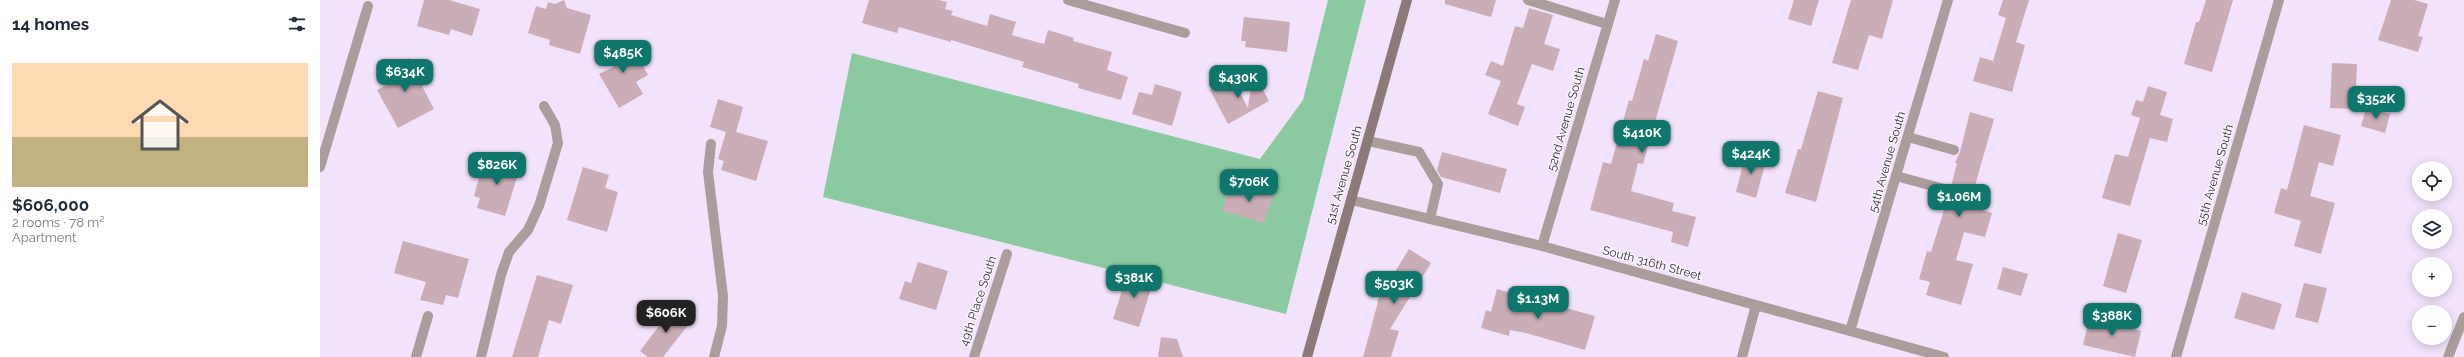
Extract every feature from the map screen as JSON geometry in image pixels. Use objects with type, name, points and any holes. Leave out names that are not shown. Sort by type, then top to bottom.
[{"type":"main road","name":"51st Avenue South","points":[[1307,357],[1407,0]]},
{"type":"street","points":[[1068,0],[1184,33]]},
{"type":"street","points":[[1528,0],[1608,24]]},
{"type":"street","name":"52nd Avenue South","points":[[1542,246],[1615,0]]},
{"type":"street","name":"54th Avenue South","points":[[1850,331],[1948,0]]},
{"type":"street","name":"55th Avenue South","points":[[2176,357],[2279,0]]},
{"type":"street","points":[[320,167],[368,6]]},
{"type":"street","points":[[481,357],[501,274],[510,252],[528,230],[539,206],[558,143],[555,125],[544,106]]},
{"type":"street","points":[[1908,137],[1954,150]]},
{"type":"street","points":[[1368,140],[1419,152],[1438,184],[1430,219]]},
{"type":"street","points":[[711,144],[708,172],[723,296],[722,326],[714,357]]},
{"type":"street","points":[[1896,176],[1944,189]]},
{"type":"street","name":"South 316th Street","points":[[1351,200],[1542,246],[1944,357]]},
{"type":"street","name":"49th Place South","points":[[974,357],[1008,254]]},
{"type":"street","points":[[1742,357],[1756,305]]},
{"type":"street","points":[[416,357],[428,316]]},
{"type":"street","points":[[2448,357],[2464,317]]},
{"type":"green space","points":[[1328,0],[1366,0],[1286,314],[823,197],[852,53],[1260,159],[1303,100]]},
{"type":"building","points":[[424,0],[449,0],[480,9],[472,36],[451,29],[449,35],[417,26]]},
{"type":"building","points":[[564,0],[567,8],[591,15],[580,54],[549,45],[550,40],[528,33],[536,6],[546,9],[548,2],[555,4]]},
{"type":"building","points":[[869,0],[939,0],[947,2],[945,9],[953,11],[951,15],[987,26],[990,14],[1016,22],[1012,35],[1044,44],[1048,30],[1074,38],[1073,41],[1112,52],[1107,70],[1128,77],[1121,100],[1078,88],[1079,84],[1022,67],[1024,62],[951,40],[951,42],[899,27],[897,33],[862,23]]},
{"type":"building","points":[[1445,0],[1496,0],[1491,17],[1445,4]]},
{"type":"building","points":[[1794,0],[1819,0],[1811,26],[1788,19]]},
{"type":"building","points":[[1851,0],[1893,0],[1882,39],[1869,35],[1858,70],[1832,63]]},
{"type":"building","points":[[2003,0],[2029,0],[2016,42],[2025,45],[2012,92],[1973,81],[1980,57],[1993,61],[2006,18],[1998,15]]},
{"type":"building","points":[[2206,0],[2233,0],[2212,72],[2184,64],[2196,22],[2199,22]]},
{"type":"building","points":[[2391,0],[2414,0],[2428,4],[2418,36],[2423,37],[2418,52],[2378,40]]},
{"type":"building","points":[[1529,8],[1553,15],[1544,44],[1560,49],[1553,71],[1532,64],[1517,104],[1525,107],[1518,126],[1488,114],[1501,81],[1485,75],[1491,61],[1503,66],[1515,26],[1523,28]]},
{"type":"building","points":[[1244,17],[1290,22],[1287,52],[1245,47],[1246,41],[1241,41]]},
{"type":"building","points":[[1656,34],[1678,41],[1643,164],[1638,163],[1631,191],[1674,203],[1672,211],[1696,217],[1688,247],[1671,242],[1673,232],[1590,210],[1603,162],[1611,164],[1629,100],[1632,101],[1644,59],[1648,61]]},
{"type":"building","points":[[620,43],[625,52],[633,48],[648,75],[636,82],[643,94],[619,108],[599,74],[617,65],[595,58]]},
{"type":"building","points":[[409,58],[414,68],[419,65],[428,83],[422,86],[434,109],[398,128],[377,90],[388,84],[382,72]]},
{"type":"building","points":[[2332,63],[2357,64],[2355,109],[2330,108]]},
{"type":"building","points":[[1253,72],[1269,101],[1228,124],[1210,90],[1232,78],[1248,108]]},
{"type":"building","points":[[1155,84],[1182,92],[1172,126],[1132,114],[1139,92],[1152,95]]},
{"type":"building","points":[[2148,86],[2167,92],[2160,115],[2173,119],[2167,142],[2150,138],[2130,206],[2102,198],[2115,154],[2128,157],[2140,118],[2131,115],[2136,100],[2143,102]]},
{"type":"building","points":[[1818,91],[1843,98],[1816,202],[1785,193],[1798,149],[1801,149]]},
{"type":"building","points":[[718,99],[743,107],[736,132],[768,141],[756,181],[721,170],[724,161],[718,159],[726,132],[710,127]]},
{"type":"building","points":[[2366,108],[2390,114],[2385,133],[2361,126]]},
{"type":"building","points":[[1970,112],[1994,119],[1974,189],[1977,189],[1972,207],[1992,213],[1985,237],[1964,232],[1956,260],[1973,264],[1961,305],[1926,295],[1930,282],[1919,279],[1927,251],[1931,252],[1950,191],[1957,163],[1955,163],[1960,152]]},
{"type":"building","points":[[2304,125],[2341,135],[2333,166],[2319,162],[2310,196],[2335,203],[2321,254],[2294,246],[2301,221],[2274,213],[2281,188],[2287,190]]},
{"type":"building","points":[[1442,152],[1507,169],[1500,193],[1441,177],[1437,170]]},
{"type":"building","points":[[1746,152],[1767,157],[1756,198],[1736,192]]},
{"type":"building","points":[[498,157],[521,164],[505,216],[477,208],[480,198],[474,196],[482,167],[494,170]]},
{"type":"building","points":[[583,167],[609,175],[605,188],[618,192],[607,232],[567,220]]},
{"type":"building","points":[[1244,182],[1274,191],[1264,223],[1222,211],[1227,191],[1241,194]]},
{"type":"building","points":[[2118,233],[2142,240],[2126,293],[2103,286]]},
{"type":"building","points":[[403,241],[469,259],[458,298],[446,295],[443,305],[420,300],[426,282],[394,273]]},
{"type":"building","points":[[1409,249],[1431,263],[1390,329],[1399,331],[1391,357],[1363,357],[1378,302],[1377,301]]},
{"type":"building","points":[[918,262],[948,271],[936,310],[899,299],[905,281],[911,283]]},
{"type":"building","points":[[2003,267],[2028,274],[2021,296],[1997,289]]},
{"type":"building","points":[[1128,271],[1154,279],[1139,327],[1113,319]]},
{"type":"building","points":[[537,275],[573,285],[561,324],[549,320],[538,357],[512,357]]},
{"type":"building","points":[[2304,283],[2327,288],[2318,323],[2295,317]]},
{"type":"building","points":[[1497,289],[1595,316],[1585,350],[1526,333],[1510,330],[1509,336],[1481,328],[1486,310],[1491,312]]},
{"type":"building","points":[[2242,292],[2282,304],[2274,330],[2234,318]]},
{"type":"building","points":[[674,306],[692,320],[663,357],[648,357],[640,351]]},
{"type":"building","points":[[2104,315],[2120,319],[2119,325],[2141,331],[2135,357],[2083,345],[2089,320],[2102,323]]},
{"type":"building","points":[[1161,337],[1177,339],[1183,357],[1158,357]]}]
